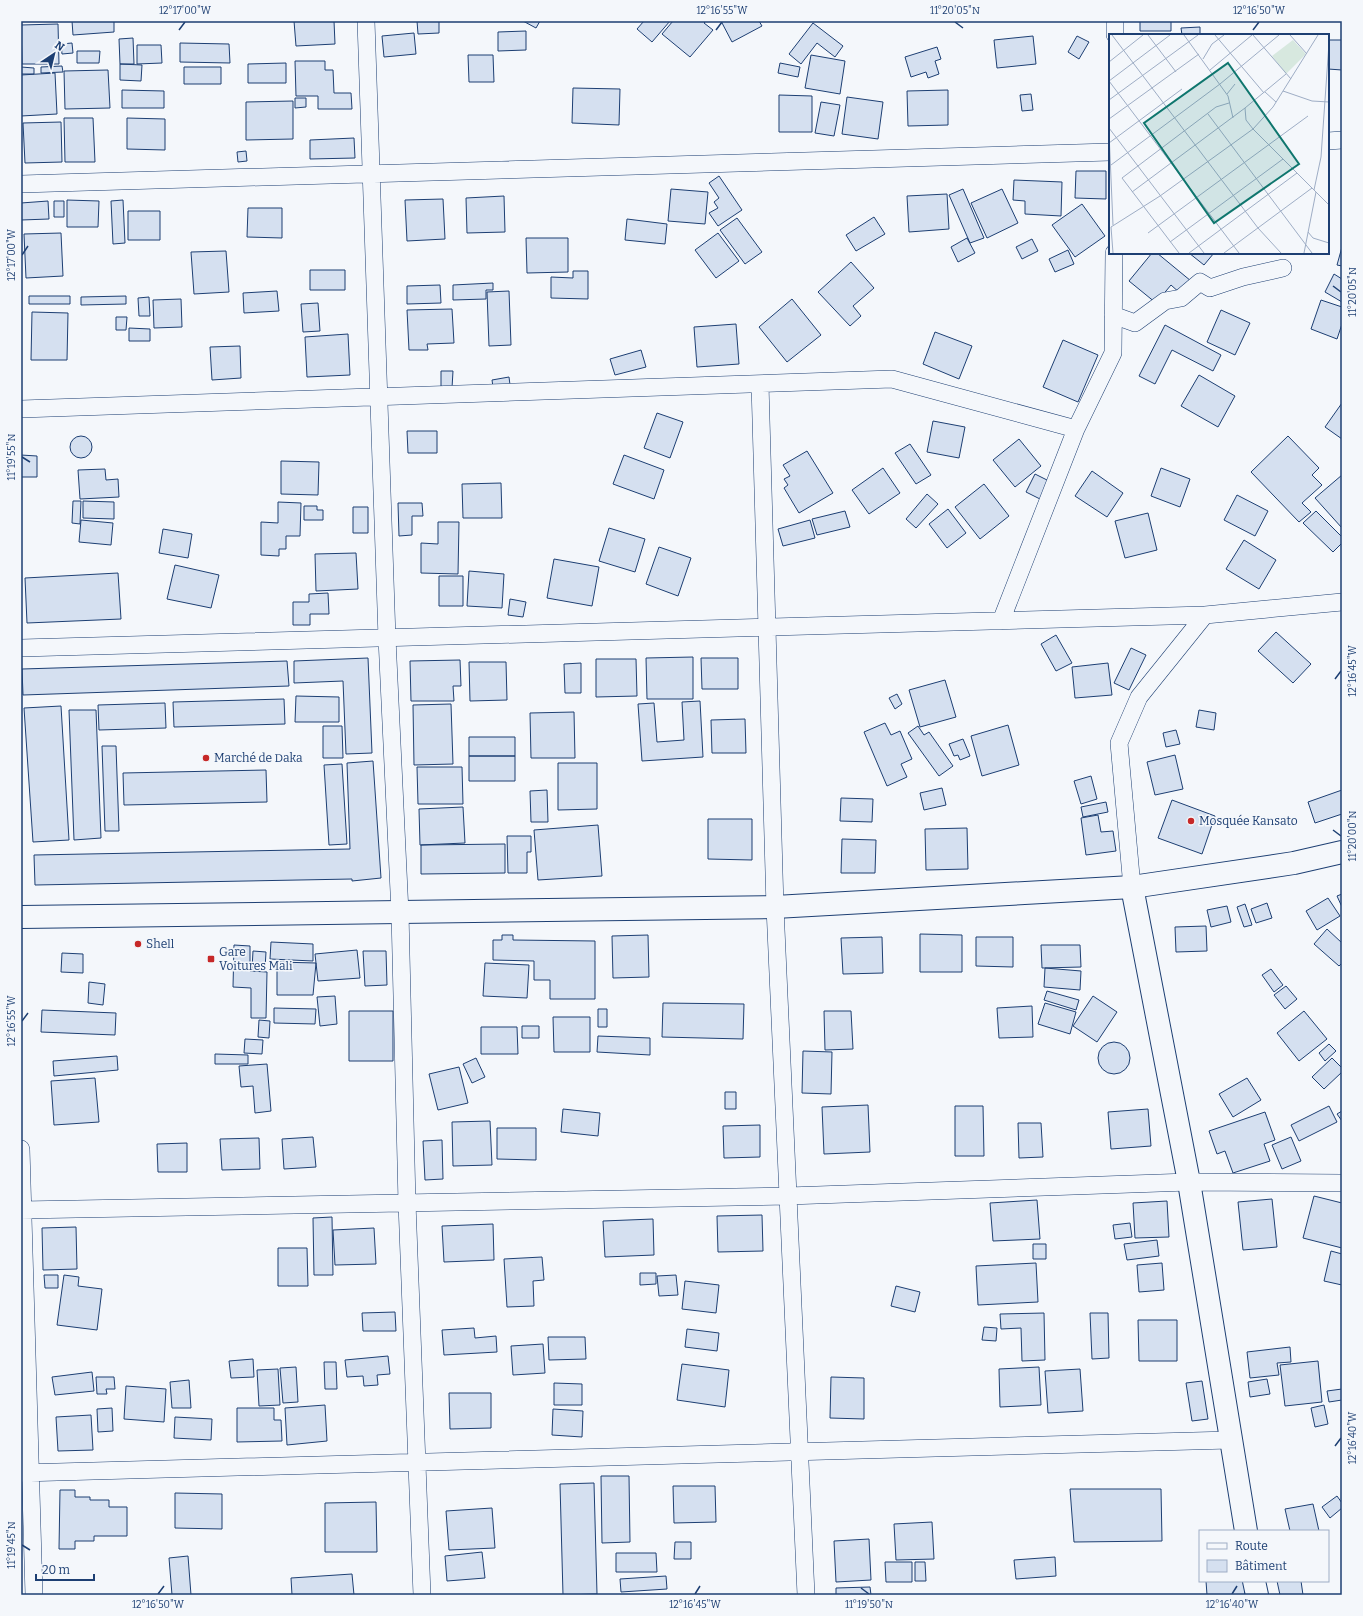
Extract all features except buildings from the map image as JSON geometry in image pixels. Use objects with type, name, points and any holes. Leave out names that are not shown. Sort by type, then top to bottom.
[{"type":"main road","points":[[21,917],[775,907],[1132,887],[1294,863],[1342,852]]},
{"type":"main road","points":[[1132,887],[1189,1182],[1246,1530]]},
{"type":"main road","points":[[1254,1582],[1257,1595]]},
{"type":"street","points":[[366,21],[387,638],[400,913],[407,1203],[422,1595]]},
{"type":"street","points":[[1115,21],[1115,34]]},
{"type":"street","points":[[1329,141],[1342,140]]},
{"type":"street","points":[[21,184],[1109,152]]},
{"type":"street","points":[[1001,620],[1076,429],[1113,353],[1114,254]]},
{"type":"street","points":[[1113,315],[1135,323],[1165,301],[1181,298],[1200,282],[1210,288],[1242,277],[1283,268]]},
{"type":"street","points":[[21,409],[892,379],[1076,429]]},
{"type":"street","points":[[760,384],[775,907],[806,1595]]},
{"type":"street","points":[[21,648],[1204,615],[1342,602]]},
{"type":"street","points":[[1132,887],[1119,743],[1139,697],[1204,615]]},
{"type":"street","points":[[21,1149],[26,1473],[34,1595]]},
{"type":"street","points":[[22,1210],[788,1196],[1189,1182],[1342,1183]]},
{"type":"street","points":[[26,1473],[1230,1440]]},
{"type":"place","name":"Marché de Daka","points":[[206,758]]},
{"type":"place","name":"Mosquée Kansato","points":[[1191,821]]},
{"type":"place","name":"Shell","points":[[138,944]]},
{"type":"place","name":"Gare Voitures Mali","points":[[211,959]]}]
